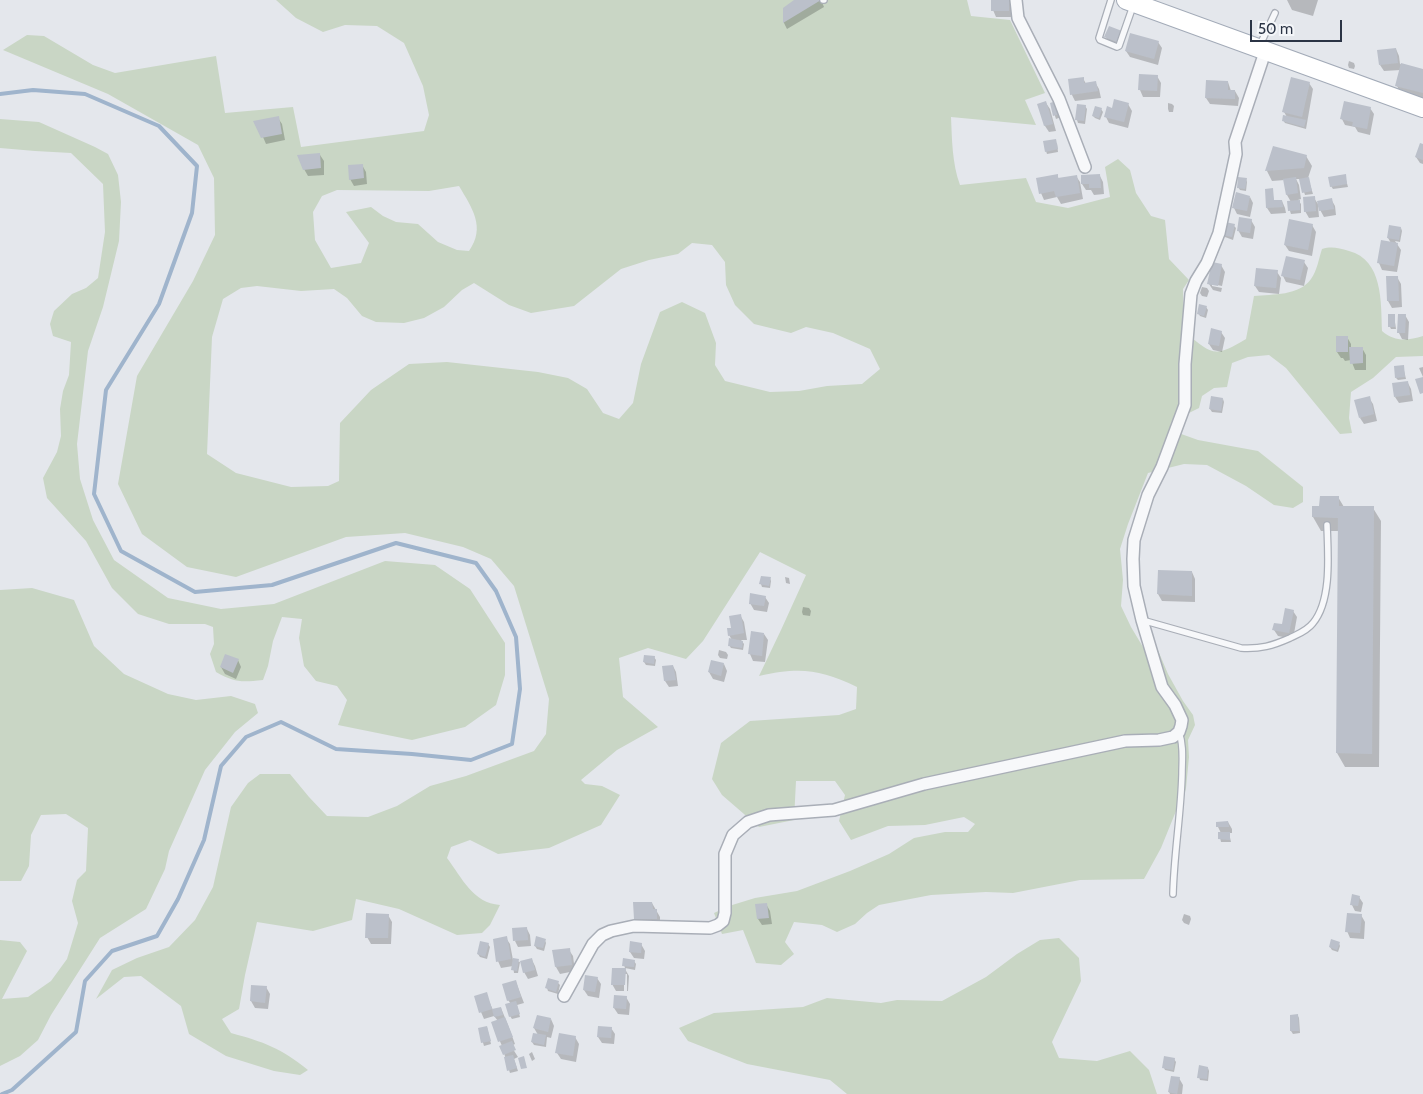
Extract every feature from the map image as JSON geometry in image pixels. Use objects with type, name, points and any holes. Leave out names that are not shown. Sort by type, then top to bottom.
[{"type":"main road","points":[[1130,2],[1423,108]]},
{"type":"street","points":[[1016,0],[1018,18],[1059,99],[1085,167]]},
{"type":"street","points":[[564,996],[593,944],[602,935],[610,931],[634,926],[710,928],[723,921],[726,913],[725,854],[733,835],[748,822],[769,815],[834,810],[924,784],[1125,741],[1159,740],[1173,737],[1179,732],[1182,720],[1175,705],[1162,687],[1134,586],[1132,559],[1134,540],[1148,495],[1162,467],[1185,406],[1185,364],[1191,294],[1196,281],[1207,263],[1221,226],[1236,154],[1236,142],[1262,50]]},
{"type":"lane","points":[[1111,0],[1099,38],[1117,47],[1119,46],[1130,2]]},
{"type":"lane","points":[[1262,50],[1275,13]]},
{"type":"lane","points":[[1142,620],[1241,648],[1256,649],[1272,646],[1306,630],[1320,611],[1325,589],[1328,561],[1327,525]]},
{"type":"lane","points":[[1173,894],[1174,856],[1182,792],[1183,746],[1179,732]]},
{"type":"green space","points":[[276,0],[967,0],[971,16],[1010,20],[1045,93],[1025,100],[1036,125],[951,117],[954,160],[960,185],[1026,178],[1036,202],[1068,208],[1110,197],[1105,167],[1118,159],[1130,170],[1136,193],[1151,216],[1165,220],[1169,259],[1189,280],[1183,289],[1184,332],[1201,345],[1214,351],[1220,351],[1246,339],[1254,296],[1285,293],[1300,289],[1306,285],[1315,272],[1322,249],[1335,248],[1349,251],[1360,256],[1368,263],[1378,284],[1382,331],[1401,340],[1423,336],[1423,356],[1396,357],[1373,378],[1351,392],[1349,418],[1352,433],[1340,434],[1286,368],[1269,355],[1248,357],[1232,363],[1227,387],[1214,388],[1202,396],[1199,408],[1171,422],[1170,430],[1198,440],[1258,451],[1303,487],[1303,502],[1293,508],[1274,505],[1246,486],[1207,465],[1184,464],[1148,473],[1128,524],[1120,549],[1123,580],[1121,606],[1143,647],[1157,648],[1168,674],[1193,715],[1195,725],[1188,740],[1189,757],[1183,800],[1176,811],[1161,848],[1144,879],[1080,880],[1013,893],[986,892],[931,895],[879,905],[855,924],[837,932],[822,925],[794,922],[785,942],[794,954],[781,965],[756,963],[743,930],[722,934],[714,913],[755,898],[797,891],[889,854],[914,838],[945,832],[968,832],[975,824],[964,817],[925,825],[888,826],[851,840],[839,821],[845,795],[835,781],[796,781],[794,820],[759,827],[722,795],[712,779],[721,743],[750,721],[839,715],[856,709],[857,687],[832,676],[809,671],[786,671],[759,676],[806,575],[760,552],[703,641],[686,659],[648,648],[619,658],[623,697],[658,727],[617,750],[581,780],[585,784],[602,786],[620,795],[601,825],[549,848],[498,854],[470,840],[451,847],[447,858],[463,881],[482,900],[500,905],[490,925],[482,933],[457,935],[399,909],[356,899],[352,920],[313,931],[257,922],[239,1009],[222,1019],[231,1033],[272,1047],[289,1056],[308,1070],[300,1075],[274,1071],[226,1056],[189,1034],[181,1006],[141,976],[124,977],[96,999],[112,970],[137,958],[169,947],[195,920],[213,887],[231,807],[248,783],[260,774],[290,774],[327,816],[368,817],[397,806],[430,786],[466,776],[534,751],[546,734],[549,699],[514,586],[491,559],[463,547],[405,533],[346,537],[236,577],[187,567],[142,534],[118,484],[137,376],[193,281],[215,235],[214,178],[198,145],[108,94],[3,50],[27,35],[44,36],[93,65],[115,73],[216,56],[225,113],[293,107],[301,147],[424,131],[429,115],[423,86],[404,43],[377,26],[345,25],[323,32],[296,18]],"holes":[[[459,186],[472,210],[477,226],[474,242],[469,251],[457,250],[438,242],[418,224],[396,222],[383,216],[371,207],[346,212],[369,243],[361,263],[331,268],[315,240],[313,212],[322,196],[337,190],[429,191]],[[692,243],[712,245],[725,262],[726,285],[735,305],[754,324],[791,333],[806,327],[833,333],[870,349],[880,369],[862,384],[827,386],[799,391],[770,392],[725,381],[715,365],[716,343],[705,313],[682,302],[660,312],[641,364],[633,403],[619,419],[603,413],[587,389],[568,378],[538,372],[447,362],[409,364],[371,390],[340,423],[339,481],[328,486],[291,487],[236,473],[207,454],[212,337],[223,299],[241,288],[257,286],[301,291],[334,289],[347,298],[362,316],[376,322],[404,323],[424,318],[444,307],[462,290],[474,283],[509,305],[531,313],[574,306],[621,269],[649,260],[678,254]]]},
{"type":"green space","points":[[0,119],[39,122],[95,147],[108,154],[118,175],[121,202],[119,241],[103,307],[88,351],[77,444],[80,479],[93,520],[114,560],[168,598],[221,609],[274,604],[385,561],[435,565],[470,589],[505,643],[505,675],[496,705],[465,727],[412,740],[338,725],[347,700],[337,686],[316,681],[304,666],[299,638],[302,619],[282,617],[273,641],[263,680],[239,681],[216,672],[210,654],[214,644],[213,627],[205,624],[169,624],[138,614],[112,588],[86,541],[47,498],[43,478],[57,452],[61,436],[60,409],[63,391],[69,375],[71,342],[53,336],[50,324],[54,311],[72,294],[86,288],[98,278],[105,232],[103,184],[71,153],[0,148]]},
{"type":"green space","points":[[32,588],[74,600],[94,646],[124,674],[168,694],[196,700],[231,696],[255,704],[258,713],[235,732],[205,770],[169,851],[165,869],[146,909],[100,938],[51,1015],[38,1040],[20,1056],[0,1066],[0,940],[20,942],[27,951],[2,999],[28,997],[51,981],[67,959],[78,923],[72,901],[77,880],[86,871],[88,828],[66,814],[41,815],[31,835],[29,866],[21,881],[0,881],[0,590]]},
{"type":"green space","points":[[1059,938],[1079,958],[1081,981],[1052,1042],[1059,1058],[1097,1061],[1130,1051],[1149,1070],[1157,1094],[847,1094],[830,1080],[747,1064],[688,1041],[679,1028],[714,1013],[803,1007],[827,998],[881,1003],[897,1000],[942,1001],[986,977],[1040,940]]},
{"type":"building","points":[[794,0],[821,0],[783,23],[783,8]]},
{"type":"building","points":[[991,0],[1009,0],[1009,11],[991,11]]},
{"type":"building","points":[[1109,26],[1122,31],[1117,42],[1104,37]]},
{"type":"building","points":[[1130,33],[1159,41],[1154,59],[1125,51]]},
{"type":"building","points":[[1396,48],[1398,63],[1379,65],[1377,50]]},
{"type":"building","points":[[1401,63],[1423,69],[1423,93],[1395,86]]},
{"type":"building","points":[[1139,74],[1158,75],[1157,91],[1138,90]]},
{"type":"building","points":[[1084,77],[1084,83],[1096,81],[1098,91],[1070,95],[1068,79]]},
{"type":"building","points":[[1291,77],[1310,82],[1302,117],[1282,112]]},
{"type":"building","points":[[1206,80],[1228,81],[1228,90],[1235,90],[1235,99],[1205,98]]},
{"type":"building","points":[[1114,99],[1129,103],[1124,122],[1104,117],[1107,106],[1112,108]]},
{"type":"building","points":[[1059,100],[1063,113],[1053,116],[1050,103]]},
{"type":"building","points":[[1046,101],[1053,124],[1044,126],[1037,104]]},
{"type":"building","points":[[1344,101],[1371,107],[1367,129],[1352,126],[1353,122],[1340,119]]},
{"type":"building","points":[[1077,104],[1086,105],[1084,121],[1075,120]]},
{"type":"building","points":[[1095,106],[1102,108],[1099,118],[1092,116]]},
{"type":"building","points":[[1283,115],[1306,120],[1304,127],[1282,121]]},
{"type":"building","points":[[279,116],[282,134],[261,138],[253,121]]},
{"type":"building","points":[[1056,139],[1058,149],[1045,152],[1043,141]]},
{"type":"building","points":[[1420,143],[1423,144],[1423,160],[1415,157]]},
{"type":"building","points":[[1273,146],[1307,155],[1304,168],[1265,171]]},
{"type":"building","points":[[320,153],[321,168],[303,170],[297,155]]},
{"type":"building","points":[[363,164],[364,178],[349,180],[348,165]]},
{"type":"building","points":[[1058,174],[1058,178],[1077,175],[1080,193],[1056,197],[1054,191],[1039,194],[1036,178]]},
{"type":"building","points":[[1100,174],[1101,188],[1089,188],[1089,184],[1081,184],[1081,175]]},
{"type":"building","points":[[1346,174],[1347,184],[1330,187],[1328,177]]},
{"type":"building","points":[[1238,177],[1247,178],[1245,189],[1237,188]]},
{"type":"building","points":[[1296,177],[1298,193],[1286,195],[1283,179]]},
{"type":"building","points":[[1309,177],[1312,191],[1302,193],[1299,179]]},
{"type":"building","points":[[1273,188],[1274,200],[1282,200],[1283,207],[1266,208],[1265,189]]},
{"type":"building","points":[[1236,192],[1250,196],[1247,211],[1232,208]]},
{"type":"building","points":[[1315,196],[1316,211],[1304,212],[1303,197]]},
{"type":"building","points":[[1332,198],[1334,209],[1319,211],[1317,201]]},
{"type":"building","points":[[1300,200],[1300,210],[1288,211],[1287,201]]},
{"type":"building","points":[[1239,217],[1252,219],[1250,233],[1237,231]]},
{"type":"building","points":[[1289,219],[1313,224],[1308,250],[1284,245]]},
{"type":"building","points":[[1225,222],[1235,224],[1232,237],[1222,235]]},
{"type":"building","points":[[1389,225],[1401,227],[1399,240],[1387,238]]},
{"type":"building","points":[[1381,240],[1398,243],[1394,266],[1377,263]]},
{"type":"building","points":[[1286,256],[1305,260],[1300,280],[1281,276]]},
{"type":"building","points":[[1212,262],[1222,264],[1218,286],[1207,284]]},
{"type":"building","points":[[1256,268],[1278,270],[1276,288],[1254,286]]},
{"type":"building","points":[[1386,276],[1398,276],[1399,301],[1387,301]]},
{"type":"building","points":[[1199,304],[1207,306],[1204,316],[1197,314]]},
{"type":"building","points":[[1388,314],[1395,314],[1395,327],[1388,327]]},
{"type":"building","points":[[1398,314],[1406,314],[1405,333],[1397,333]]},
{"type":"building","points":[[1211,328],[1222,331],[1219,346],[1208,344]]},
{"type":"building","points":[[1336,336],[1348,336],[1348,352],[1336,352]]},
{"type":"building","points":[[1349,347],[1363,347],[1363,363],[1350,364]]},
{"type":"building","points":[[1404,365],[1405,377],[1395,378],[1394,366]]},
{"type":"building","points":[[1423,377],[1423,393],[1420,394],[1415,379]]},
{"type":"building","points":[[1408,381],[1410,395],[1394,397],[1392,383]]},
{"type":"building","points":[[1211,396],[1223,398],[1221,411],[1209,409]]},
{"type":"building","points":[[1370,396],[1374,414],[1359,418],[1354,400]]},
{"type":"building","points":[[1320,496],[1339,496],[1339,506],[1374,506],[1372,754],[1336,753],[1338,518],[1312,517],[1312,506],[1319,506]]},
{"type":"building","points":[[1158,570],[1192,571],[1192,596],[1157,594]]},
{"type":"building","points":[[761,576],[771,577],[769,586],[759,584]]},
{"type":"building","points":[[750,593],[766,596],[764,606],[749,604]]},
{"type":"building","points":[[1285,608],[1294,610],[1289,633],[1272,630],[1274,623],[1282,624]]},
{"type":"building","points":[[741,614],[744,633],[728,636],[727,628],[731,628],[729,616]]},
{"type":"building","points":[[751,631],[764,633],[762,656],[748,654]]},
{"type":"building","points":[[729,638],[743,641],[742,648],[728,646]]},
{"type":"building","points":[[225,654],[239,659],[233,673],[220,667]]},
{"type":"building","points":[[644,655],[655,656],[654,664],[643,662]]},
{"type":"building","points":[[711,660],[724,663],[721,676],[708,672]]},
{"type":"building","points":[[673,665],[676,680],[664,681],[662,666]]},
{"type":"building","points":[[1228,821],[1229,827],[1216,827],[1216,822]]},
{"type":"building","points":[[1218,832],[1230,832],[1230,840],[1218,839]]},
{"type":"building","points":[[1352,894],[1360,896],[1358,906],[1350,905]]},
{"type":"building","points":[[633,902],[652,902],[653,909],[657,909],[657,919],[634,919]]},
{"type":"building","points":[[767,903],[769,918],[757,919],[755,904]]},
{"type":"building","points":[[366,913],[389,914],[388,938],[365,938]]},
{"type":"building","points":[[1347,913],[1362,914],[1360,933],[1345,932]]},
{"type":"building","points":[[527,927],[528,940],[513,941],[512,928]]},
{"type":"building","points":[[507,936],[511,959],[496,962],[493,939]]},
{"type":"building","points":[[536,936],[546,939],[543,948],[534,946]]},
{"type":"building","points":[[1331,939],[1340,942],[1337,950],[1329,947]]},
{"type":"building","points":[[480,941],[489,943],[485,957],[477,954]]},
{"type":"building","points":[[630,941],[642,943],[641,953],[629,952]]},
{"type":"building","points":[[570,948],[572,965],[555,967],[552,950]]},
{"type":"building","points":[[513,958],[519,959],[517,971],[511,970]]},
{"type":"building","points":[[532,958],[535,970],[523,973],[520,961]]},
{"type":"building","points":[[623,958],[635,960],[634,967],[622,966]]},
{"type":"building","points":[[612,968],[626,968],[625,985],[611,985]]},
{"type":"building","points":[[585,975],[598,977],[595,992],[583,990]]},
{"type":"building","points":[[548,978],[559,981],[556,992],[545,988]]},
{"type":"building","points":[[516,980],[521,997],[507,1001],[502,984]]},
{"type":"building","points":[[251,985],[267,986],[265,1003],[250,1001]]},
{"type":"building","points":[[487,992],[492,1009],[479,1013],[474,996]]},
{"type":"building","points":[[614,995],[627,996],[626,1009],[613,1008]]},
{"type":"building","points":[[516,1001],[520,1014],[509,1017],[505,1004]]},
{"type":"building","points":[[501,1007],[503,1015],[494,1017],[492,1009]]},
{"type":"building","points":[[1298,1014],[1299,1031],[1290,1031],[1290,1015]]},
{"type":"building","points":[[537,1015],[551,1018],[548,1032],[533,1028]]},
{"type":"building","points":[[505,1017],[513,1037],[498,1042],[491,1022]]},
{"type":"building","points":[[487,1026],[491,1041],[481,1043],[478,1028]]},
{"type":"building","points":[[598,1026],[612,1027],[611,1038],[597,1037]]},
{"type":"building","points":[[533,1033],[546,1035],[544,1045],[531,1042]]},
{"type":"building","points":[[559,1033],[576,1036],[573,1056],[555,1053]]},
{"type":"building","points":[[512,1041],[516,1050],[503,1055],[499,1046]]},
{"type":"building","points":[[513,1055],[517,1068],[507,1071],[504,1057]]},
{"type":"building","points":[[524,1056],[527,1068],[521,1069],[518,1058]]},
{"type":"building","points":[[1164,1056],[1175,1058],[1173,1070],[1162,1068]]},
{"type":"building","points":[[1199,1065],[1208,1067],[1207,1079],[1197,1078]]},
{"type":"building","points":[[1171,1076],[1180,1077],[1177,1094],[1168,1092]]},
{"type":"waterway","points":[[0,94],[33,90],[85,94],[159,126],[197,166],[192,213],[159,304],[106,390],[94,494],[121,551],[195,592],[272,585],[396,543],[476,563],[496,591],[516,637],[520,689],[512,744],[471,760],[336,749],[281,722],[246,737],[221,766],[204,840],[178,899],[157,936],[112,951],[85,981],[76,1032],[12,1090],[2,1094]]}]
